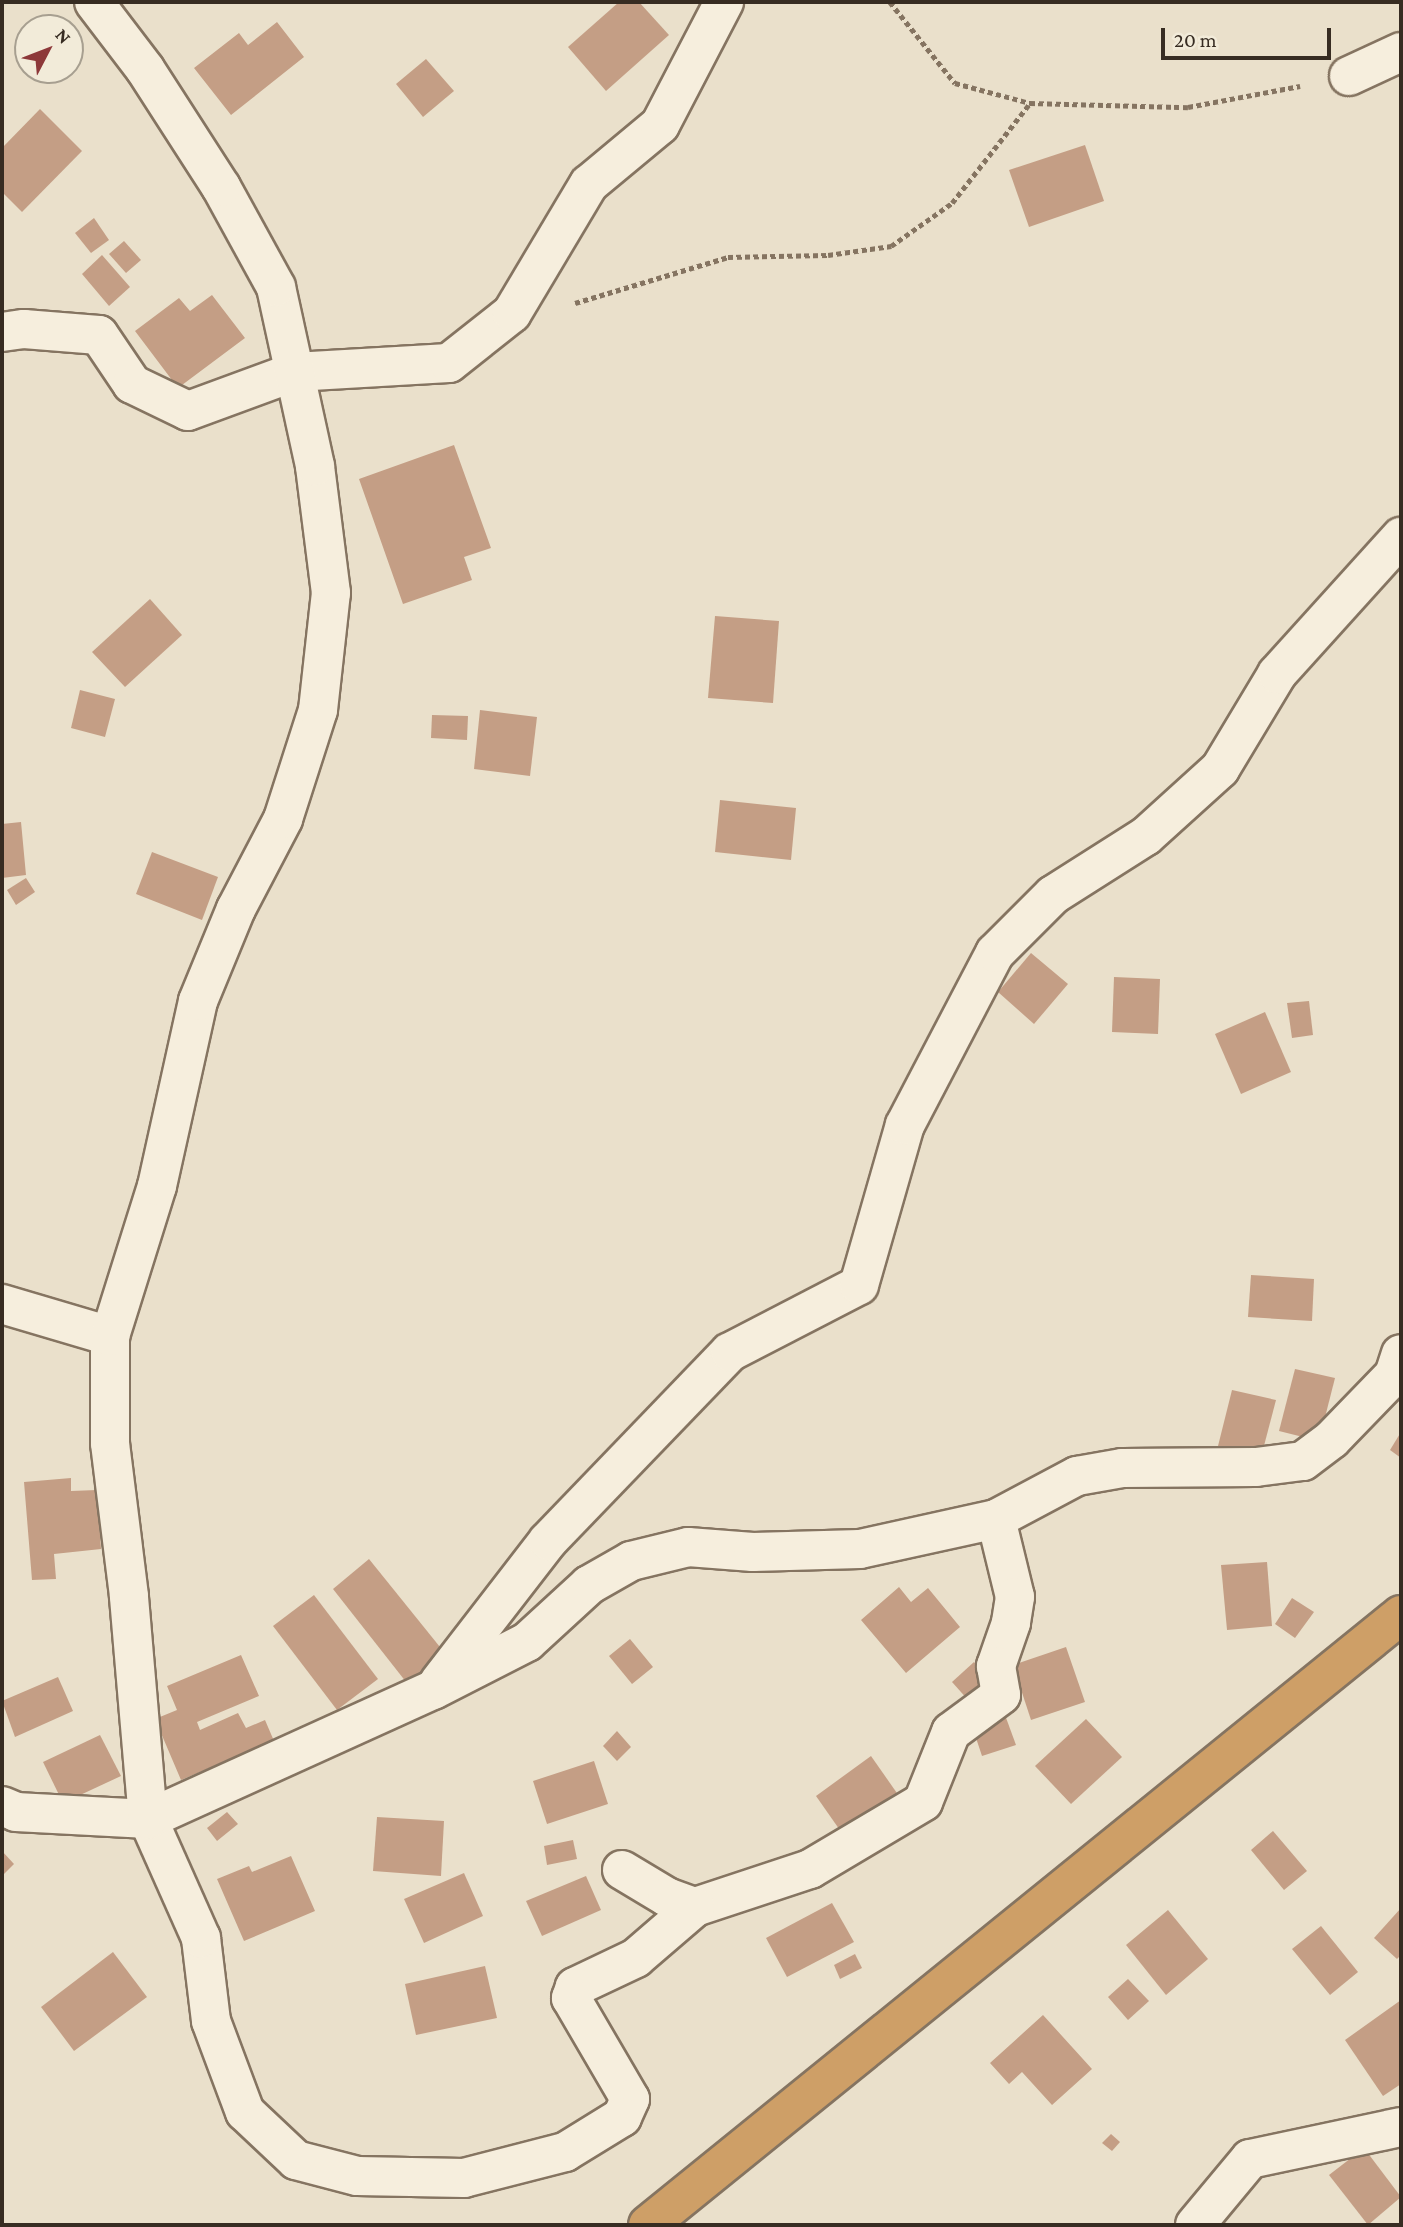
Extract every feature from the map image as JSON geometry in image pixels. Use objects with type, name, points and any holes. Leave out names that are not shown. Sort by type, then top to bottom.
[{"type":"highway","points":[[648,2225],[1401,1615]]},
{"type":"street","points":[[94,2],[145,69],[221,187],[276,287],[316,466],[331,593],[318,710],[283,819],[236,909],[198,1001],[156,1186],[110,1336],[110,1443],[129,1596],[148,1819],[201,1938],[211,2021],[245,2112],[296,2160],[357,2176],[464,2178],[565,2152],[622,2117],[631,2099],[571,1998],[575,1987],[635,1958],[695,1907],[810,1869],[923,1802],[951,1732],[1001,1695],[996,1666],[1011,1623],[1015,1597],[996,1519]]},
{"type":"street","points":[[2,332],[24,329],[99,335],[132,384],[188,411],[294,372],[449,363],[512,313],[589,184],[660,125],[724,2]]},
{"type":"street","points":[[1349,76],[1401,52]]},
{"type":"street","points":[[433,1690],[548,1541],[730,1352],[859,1285],[905,1125],[995,953],[1053,895],[1146,836],[1220,769],[1277,674],[1401,537]]},
{"type":"street","points":[[2,1304],[110,1336]]},
{"type":"street","points":[[2,1806],[16,1812],[148,1819],[433,1690],[527,1642],[589,1585],[631,1561],[688,1547],[753,1552],[860,1549],[996,1519],[1088,1474],[1122,1468],[1256,1467],[1303,1461],[1387,1383],[1401,1354]]},
{"type":"street","points":[[622,1870],[667,1897],[695,1907]]},
{"type":"street","points":[[1195,2225],[1250,2159],[1401,2127]]},
{"type":"path","points":[[890,2],[955,83],[1030,103],[1188,107],[1349,76]]},
{"type":"path","points":[[512,313],[598,299],[728,257],[828,255],[891,246],[952,203],[1030,103]]},
{"type":"building","points":[[619,2],[639,2],[669,35],[606,91],[568,47]]},
{"type":"building","points":[[277,22],[304,57],[231,115],[194,68],[239,33],[248,45]]},
{"type":"building","points":[[426,59],[454,91],[423,117],[396,84]]},
{"type":"building","points":[[40,109],[82,151],[22,212],[2,192],[2,148]]},
{"type":"building","points":[[1085,145],[1104,201],[1029,227],[1009,170]]},
{"type":"building","points":[[94,218],[109,240],[91,253],[75,233]]},
{"type":"building","points":[[124,241],[141,260],[126,273],[109,254]]},
{"type":"building","points":[[102,255],[130,287],[109,306],[82,274]]},
{"type":"building","points":[[212,295],[245,338],[178,388],[135,331],[179,298],[190,311]]},
{"type":"building","points":[[454,445],[491,548],[464,557],[472,580],[403,604],[359,479]]},
{"type":"building","points":[[150,599],[182,635],[125,687],[92,652]]},
{"type":"building","points":[[715,616],[779,621],[773,703],[708,698]]},
{"type":"building","points":[[80,690],[115,699],[105,737],[71,728]]},
{"type":"building","points":[[480,710],[537,717],[530,776],[474,769]]},
{"type":"building","points":[[432,715],[468,716],[467,740],[431,738]]},
{"type":"building","points":[[720,800],[796,808],[791,860],[715,852]]},
{"type":"building","points":[[21,822],[26,875],[2,878],[2,824]]},
{"type":"building","points":[[152,852],[218,877],[202,920],[136,894]]},
{"type":"building","points":[[26,878],[35,892],[16,905],[7,890]]},
{"type":"building","points":[[1031,953],[1068,984],[1034,1024],[998,992]]},
{"type":"building","points":[[1114,977],[1160,979],[1158,1034],[1112,1032]]},
{"type":"building","points":[[1309,1001],[1313,1035],[1292,1038],[1287,1003]]},
{"type":"building","points":[[1265,1012],[1291,1072],[1241,1094],[1215,1034]]},
{"type":"building","points":[[1251,1275],[1314,1279],[1312,1321],[1248,1317]]},
{"type":"building","points":[[1295,1369],[1335,1378],[1319,1441],[1279,1431]]},
{"type":"building","points":[[1232,1390],[1276,1400],[1260,1461],[1217,1450]]},
{"type":"building","points":[[1401,1432],[1401,1458],[1390,1450]]},
{"type":"building","points":[[71,1478],[71,1491],[97,1490],[101,1549],[54,1554],[56,1579],[32,1580],[24,1482]]},
{"type":"building","points":[[369,1559],[448,1657],[410,1687],[333,1589]]},
{"type":"building","points":[[1267,1562],[1272,1626],[1227,1630],[1221,1565]]},
{"type":"building","points":[[899,1587],[911,1602],[928,1588],[960,1627],[906,1673],[861,1620]]},
{"type":"building","points":[[314,1595],[378,1679],[337,1710],[273,1626]]},
{"type":"building","points":[[1292,1598],[1314,1612],[1295,1638],[1275,1624]]},
{"type":"building","points":[[630,1639],[653,1667],[632,1684],[609,1656]]},
{"type":"building","points":[[1066,1647],[1085,1702],[1031,1720],[1013,1665]]},
{"type":"building","points":[[241,1655],[259,1696],[197,1722],[200,1730],[238,1713],[246,1728],[265,1720],[274,1741],[181,1780],[155,1719],[177,1710],[167,1686]]},
{"type":"building","points":[[974,1662],[991,1681],[969,1701],[952,1682]]},
{"type":"building","points":[[58,1677],[73,1711],[15,1737],[2,1701]]},
{"type":"building","points":[[1005,1715],[1016,1745],[982,1756],[972,1726]]},
{"type":"building","points":[[1086,1719],[1122,1757],[1071,1804],[1035,1766]]},
{"type":"building","points":[[617,1731],[631,1747],[617,1761],[603,1746]]},
{"type":"building","points":[[100,1735],[121,1776],[63,1803],[43,1762]]},
{"type":"building","points":[[871,1756],[899,1796],[844,1836],[816,1796]]},
{"type":"building","points":[[594,1761],[608,1804],[547,1824],[533,1781]]},
{"type":"building","points":[[227,1812],[238,1824],[217,1841],[207,1828]]},
{"type":"building","points":[[377,1817],[444,1821],[441,1876],[373,1871]]},
{"type":"building","points":[[1273,1831],[1307,1871],[1284,1890],[1251,1850]]},
{"type":"building","points":[[573,1840],[577,1859],[547,1865],[544,1846]]},
{"type":"building","points":[[2,1851],[14,1864],[2,1876]]},
{"type":"building","points":[[291,1856],[315,1911],[244,1941],[217,1879],[249,1866],[252,1872]]},
{"type":"building","points":[[464,1873],[483,1916],[424,1943],[404,1899]]},
{"type":"building","points":[[586,1876],[601,1910],[542,1936],[526,1901]]},
{"type":"building","points":[[832,1903],[854,1942],[787,1977],[766,1938]]},
{"type":"building","points":[[1401,1908],[1401,1955],[1397,1959],[1374,1938]]},
{"type":"building","points":[[1168,1910],[1208,1959],[1166,1995],[1126,1945]]},
{"type":"building","points":[[1321,1926],[1358,1972],[1330,1995],[1292,1949]]},
{"type":"building","points":[[113,1952],[147,1997],[74,2051],[41,2007]]},
{"type":"building","points":[[855,1954],[862,1968],[840,1979],[834,1965]]},
{"type":"building","points":[[485,1966],[497,2018],[416,2035],[405,1984]]},
{"type":"building","points":[[1128,1979],[1149,2001],[1128,2020],[1108,1997]]},
{"type":"building","points":[[1401,2000],[1401,2084],[1383,2096],[1345,2040]]},
{"type":"building","points":[[1043,2015],[1092,2069],[1052,2105],[1022,2072],[1009,2084],[990,2063]]},
{"type":"building","points":[[1111,2134],[1120,2142],[1112,2151],[1102,2143]]},
{"type":"building","points":[[1364,2148],[1401,2197],[1368,2225],[1329,2175]]}]
